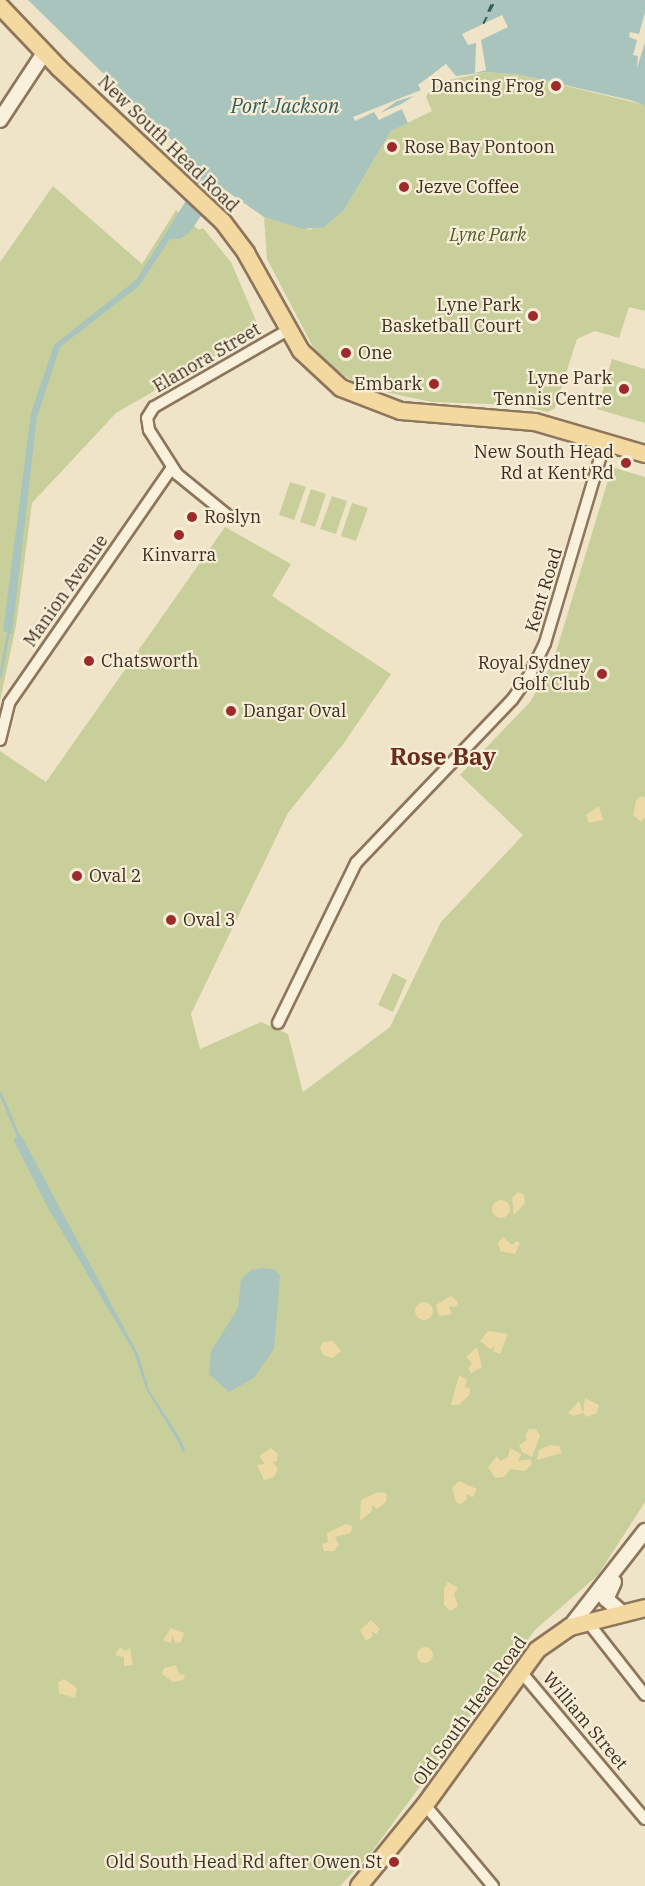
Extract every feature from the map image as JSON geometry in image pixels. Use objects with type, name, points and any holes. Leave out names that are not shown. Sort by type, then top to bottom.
[{"type":"main road","name":"New South Head Road","points":[[0,6],[44,53],[208,206],[246,253],[288,330],[325,376],[382,405],[442,417],[513,418],[645,454]]},
{"type":"main road","name":"Old South Head Road","points":[[359,1886],[425,1805],[544,1644],[570,1627],[645,1608]]},
{"type":"street","points":[[0,120],[44,53]]},
{"type":"street","name":"Elanora Street","points":[[172,468],[149,430],[147,418],[154,407],[288,330]]},
{"type":"street","name":"Kent Road","points":[[278,1023],[356,863],[512,700],[529,676],[545,643],[605,442]]},
{"type":"street","points":[[172,468],[231,518]]},
{"type":"street","name":"Manion Avenue","points":[[0,740],[9,703],[17,690],[172,468]]},
{"type":"street","points":[[622,1613],[612,1608],[606,1599],[641,1536]]},
{"type":"street","points":[[570,1627],[641,1536]]},
{"type":"street","points":[[587,1621],[645,1695]]},
{"type":"street","name":"William Street","points":[[522,1673],[645,1819]]},
{"type":"street","points":[[425,1805],[493,1886]]},
{"type":"green space","name":"Lyne Park","points":[[487,72],[521,75],[645,105],[645,311],[629,307],[619,338],[595,331],[577,339],[555,408],[548,412],[518,405],[432,402],[361,387],[331,366],[313,347],[267,259],[264,217],[310,230],[344,210],[391,131],[432,111],[426,97],[428,93],[444,81]]},
{"type":"green space","points":[[53,186],[142,264],[176,210],[199,230],[203,228],[231,262],[260,330],[116,413],[32,503],[16,626],[0,701],[0,262]]},
{"type":"green space","name":"Lyne Park Tennis Centre","points":[[612,359],[645,369],[645,423],[597,409]]},
{"type":"green space","name":"Royal Sydney Golf Club","points":[[612,467],[645,477],[645,1502],[598,1575],[535,1630],[371,1853],[340,1886],[0,1886],[0,751],[46,782],[225,527],[291,564],[272,596],[391,674],[344,743],[288,813],[191,1014],[200,1049],[261,1022],[288,1034],[303,1092],[390,1027],[441,922],[523,835],[460,775],[530,702],[553,662]]},
{"type":"green space","points":[[290,482],[306,487],[294,520],[279,515]]},
{"type":"green space","points":[[311,489],[326,494],[315,527],[300,522]]},
{"type":"green space","points":[[332,496],[347,501],[336,534],[320,529]]},
{"type":"green space","points":[[352,503],[368,508],[356,541],[341,536]]},
{"type":"green space","points":[[393,973],[407,980],[393,1012],[378,1005]]},
{"type":"sand","points":[[641,796],[645,798],[645,817],[641,822],[633,815],[636,800]]},
{"type":"sand","points":[[599,806],[603,820],[589,823],[586,815]]},
{"type":"sand","points":[[518,1192],[524,1195],[525,1203],[514,1215],[512,1198]]},
{"type":"sand","points":[[501,1200],[507,1203],[510,1209],[507,1215],[501,1218],[495,1215],[492,1209],[495,1203]]},
{"type":"sand","points":[[503,1237],[512,1245],[516,1241],[520,1243],[515,1254],[500,1251],[498,1243]]},
{"type":"sand","points":[[451,1296],[458,1302],[456,1307],[449,1306],[452,1314],[439,1316],[436,1305]]},
{"type":"sand","points":[[424,1302],[430,1305],[433,1311],[430,1317],[424,1320],[418,1317],[415,1311],[418,1305]]},
{"type":"sand","points":[[488,1331],[508,1334],[500,1354],[493,1351],[495,1346],[490,1349],[480,1341]]},
{"type":"sand","points":[[333,1341],[341,1351],[332,1358],[323,1355],[320,1347],[323,1342]]},
{"type":"sand","points":[[477,1347],[482,1367],[471,1373],[468,1369],[472,1363],[466,1357]]},
{"type":"sand","points":[[459,1375],[467,1380],[465,1387],[470,1388],[470,1394],[459,1405],[451,1405]]},
{"type":"sand","points":[[585,1398],[599,1405],[597,1413],[586,1417],[583,1413]]},
{"type":"sand","points":[[579,1401],[583,1413],[574,1416],[568,1413]]},
{"type":"sand","points":[[529,1429],[536,1429],[540,1436],[532,1457],[522,1452],[519,1445],[527,1440],[525,1436]]},
{"type":"sand","points":[[550,1445],[559,1446],[562,1453],[537,1460],[539,1450]]},
{"type":"sand","points":[[271,1448],[278,1454],[277,1461],[273,1462],[278,1469],[274,1477],[264,1480],[257,1465],[265,1464],[259,1456]]},
{"type":"sand","points":[[510,1448],[521,1454],[518,1461],[530,1459],[532,1464],[525,1471],[510,1469],[504,1477],[495,1478],[488,1467],[497,1456],[500,1461],[508,1457]]},
{"type":"sand","points":[[459,1481],[477,1489],[473,1497],[466,1494],[467,1499],[461,1504],[456,1502],[452,1488]]},
{"type":"sand","points":[[378,1492],[387,1493],[386,1502],[377,1509],[372,1505],[372,1511],[360,1521],[361,1500]]},
{"type":"sand","points":[[346,1524],[352,1526],[351,1533],[335,1537],[339,1545],[334,1551],[324,1551],[322,1544],[328,1542],[327,1533]]},
{"type":"sand","points":[[448,1582],[458,1588],[454,1594],[458,1606],[450,1611],[444,1605],[444,1588]]},
{"type":"sand","points":[[371,1620],[380,1629],[376,1634],[370,1631],[373,1636],[366,1641],[360,1630]]},
{"type":"sand","points":[[171,1628],[184,1633],[181,1642],[175,1643],[172,1635],[171,1643],[163,1640]]},
{"type":"sand","points":[[120,1647],[125,1651],[130,1648],[133,1665],[124,1666],[124,1657],[115,1655]]},
{"type":"sand","points":[[422,1647],[428,1647],[433,1655],[431,1661],[422,1663],[417,1658],[417,1652]]},
{"type":"sand","points":[[176,1665],[179,1674],[185,1675],[183,1680],[173,1682],[162,1674],[164,1668]]},
{"type":"sand","points":[[64,1679],[77,1688],[75,1698],[59,1693],[58,1682]]},
{"type":"water","name":"Port Jackson","points":[[28,0],[645,0],[645,109],[644,105],[630,100],[521,75],[487,72],[456,76],[446,64],[419,86],[423,90],[400,105],[408,123],[391,131],[344,210],[324,227],[303,229],[264,217],[221,187],[190,232],[180,239],[170,239],[139,286],[60,347],[37,417],[12,634],[3,631],[31,413],[54,345],[136,280],[204,172]]},
{"type":"water","points":[[21,1135],[139,1356],[149,1390],[180,1438],[179,1443],[147,1391],[134,1352],[48,1208],[13,1139]]},
{"type":"water","points":[[262,1268],[276,1270],[280,1276],[274,1349],[254,1378],[229,1392],[209,1374],[211,1351],[238,1308],[241,1279],[251,1270]]},
{"type":"pier","points":[[645,12],[645,42],[637,68],[638,56],[633,55],[637,40],[629,37],[630,32],[639,34]]},
{"type":"pier","points":[[502,15],[508,27],[481,40],[486,70],[475,73],[476,43],[468,45],[462,34]]},
{"type":"pier","points":[[446,64],[453,78],[446,68],[423,86],[424,93],[397,101],[380,113],[416,98],[404,108],[379,120],[374,112],[355,121],[353,117],[421,90],[418,85]]},
{"type":"waterway","points":[[0,676],[8,631]]},
{"type":"waterway","points":[[0,1093],[19,1138]]},
{"type":"waterway","points":[[179,1440],[183,1450]]},
{"type":"ferry route","points":[[488,12],[493,0]]},
{"type":"ferry route","points":[[483,24],[495,0]]},
{"type":"place","name":"Dancing Frog","points":[[556,86]]},
{"type":"place","name":"Rose Bay Pontoon","points":[[392,147]]},
{"type":"place","name":"Jezve Coffee","points":[[404,187]]},
{"type":"place","name":"Lyne Park Basketball Court","points":[[533,316]]},
{"type":"place","name":"One","points":[[346,353]]},
{"type":"place","name":"Embark","points":[[434,384]]},
{"type":"place","name":"Lyne Park Tennis Centre","points":[[624,389]]},
{"type":"place","name":"New South Head Rd at Kent Rd","points":[[626,463]]},
{"type":"place","name":"Roslyn","points":[[192,517]]},
{"type":"place","name":"Kinvarra","points":[[179,535]]},
{"type":"place","name":"Chatsworth","points":[[89,661]]},
{"type":"place","name":"Royal Sydney Golf Club","points":[[602,674]]},
{"type":"place","name":"Dangar Oval","points":[[231,711]]},
{"type":"place","name":"Oval 2","points":[[77,876]]},
{"type":"place","name":"Oval 3","points":[[171,920]]},
{"type":"place","name":"Old South Head Rd after Owen St","points":[[394,1862]]},
{"type":"district","name":"Rose Bay","points":[[443,757]]}]
